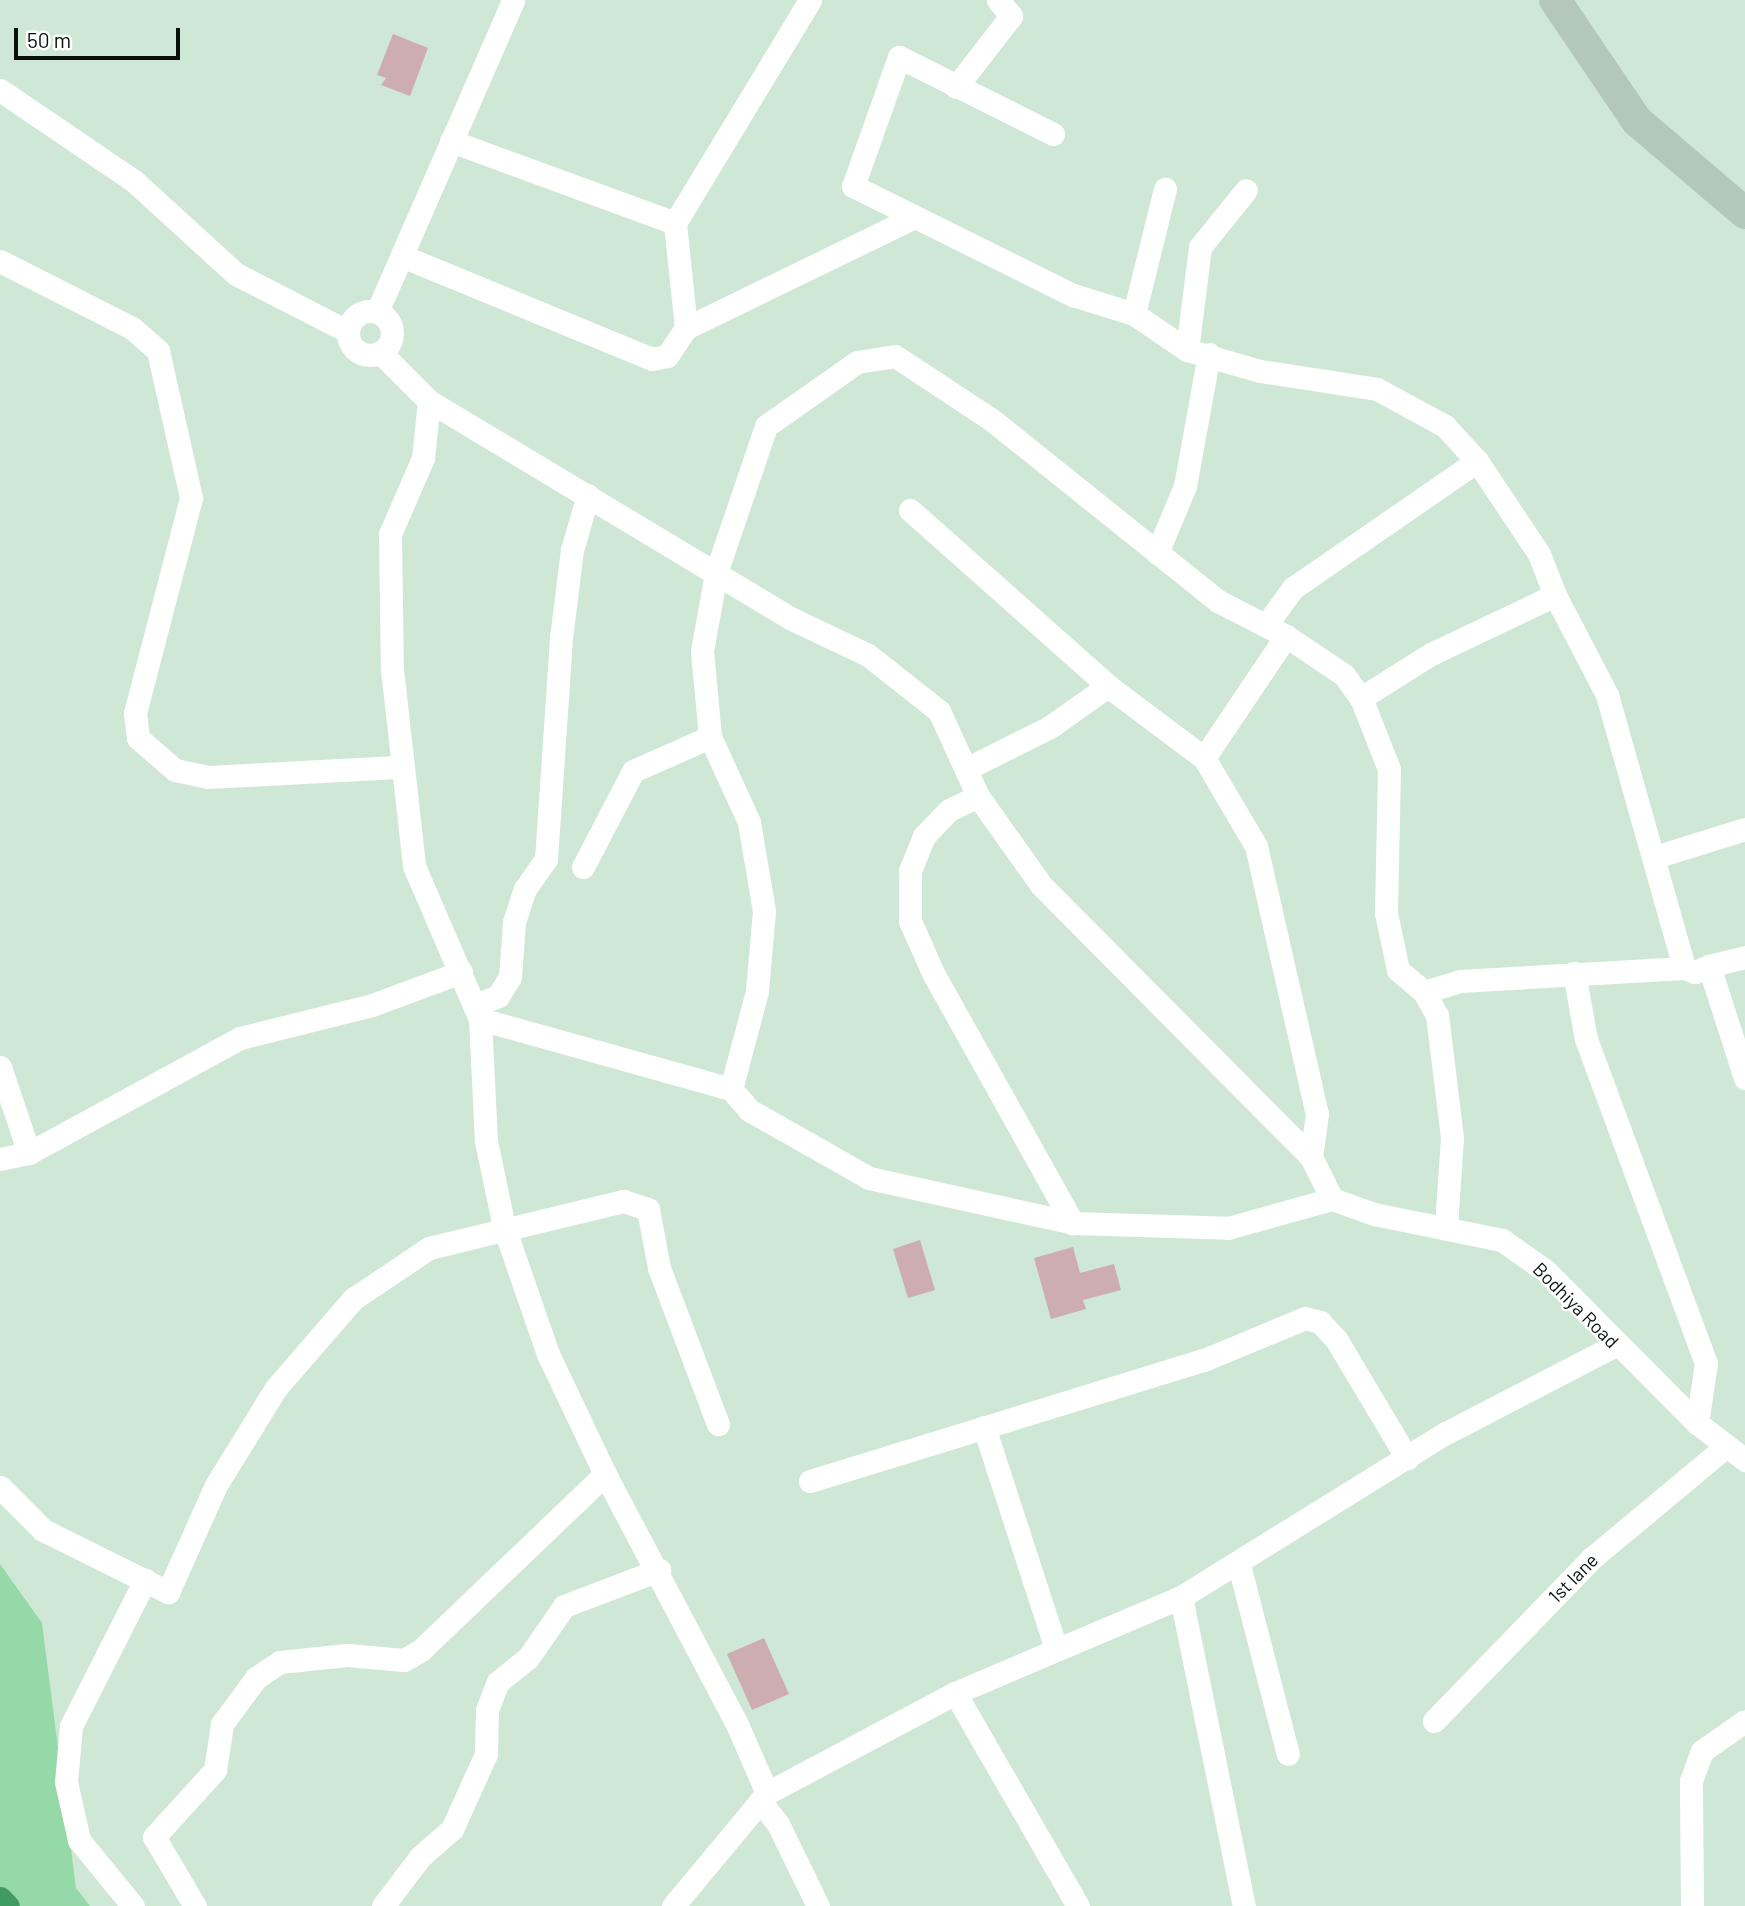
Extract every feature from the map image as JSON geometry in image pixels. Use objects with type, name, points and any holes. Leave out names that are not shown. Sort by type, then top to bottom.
[{"type":"main road","points":[[1555,0],[1637,121],[1745,213]]},
{"type":"street","points":[[377,312],[513,0]]},
{"type":"street","points":[[686,328],[675,223],[810,0]]},
{"type":"street","points":[[956,87],[1011,16],[998,0]]},
{"type":"street","points":[[1053,134],[899,57],[853,186],[1073,295],[1134,314],[1198,352],[1260,371],[1377,389],[1445,426],[1477,461],[1539,554],[1555,595],[1607,695],[1684,968]]},
{"type":"street","points":[[0,90],[134,181],[236,274],[347,331],[354,348],[371,355],[380,352],[392,331],[377,312]]},
{"type":"street","points":[[451,141],[675,223]]},
{"type":"street","points":[[1134,314],[1165,189]]},
{"type":"street","points":[[1157,553],[1185,486],[1198,352],[1200,247],[1246,190]]},
{"type":"street","points":[[402,256],[652,359],[667,356],[686,328],[913,218]]},
{"type":"street","points":[[0,261],[132,328],[158,351],[191,498],[135,713],[138,738],[175,770],[208,777],[402,767]]},
{"type":"street","points":[[347,331],[354,316],[377,312]]},
{"type":"street","points":[[380,352],[429,401],[790,618],[868,655],[939,711],[978,796],[1041,885],[1311,1157],[1332,1199],[1228,1228],[1073,1223],[869,1178],[749,1110],[731,1089],[478,1012]]},
{"type":"street","points":[[731,1089],[757,991],[764,911],[749,822],[710,737],[702,651],[716,573],[766,426],[858,362],[895,356],[992,420],[1218,601],[1276,630],[1344,675],[1361,698],[1389,769],[1386,913],[1398,970],[1424,992],[1437,1015],[1452,1138],[1446,1227]]},
{"type":"street","points":[[429,401],[423,458],[390,534],[392,669],[414,866],[478,1012],[486,1141],[505,1227],[548,1354],[605,1474],[659,1570],[763,1797],[818,1906]]},
{"type":"street","points":[[1204,758],[1276,630],[1293,589],[1477,461]]},
{"type":"street","points":[[478,1012],[498,996],[510,977],[514,922],[525,889],[546,859],[562,626],[572,550],[588,495]]},
{"type":"street","points":[[911,510],[1108,685],[1204,758],[1256,846],[1317,1114],[1311,1157]]},
{"type":"street","points":[[1361,698],[1431,654],[1555,595]]},
{"type":"street","points":[[966,769],[1050,727],[1108,685]]},
{"type":"street","points":[[583,867],[633,772],[710,737]]},
{"type":"street","points":[[978,796],[949,810],[924,836],[910,870],[910,921],[933,973],[1073,1223]]},
{"type":"street","points":[[1655,858],[1745,829]]},
{"type":"street","points":[[1424,992],[1460,981],[1684,968],[1695,972],[1745,957]]},
{"type":"street","points":[[1709,966],[1745,1078]]},
{"type":"street","points":[[0,1159],[29,1153],[240,1038],[372,1005],[461,972]]},
{"type":"street","points":[[1574,973],[1586,1039],[1706,1363],[1697,1423]]},
{"type":"street","points":[[0,1067],[29,1153]]},
{"type":"street","name":"Bodhiya Road","points":[[1332,1199],[1374,1214],[1446,1227],[1502,1241],[1546,1271],[1616,1345],[1697,1423],[1745,1460]]},
{"type":"street","points":[[0,1487],[43,1530],[168,1592],[216,1485],[276,1388],[353,1299],[429,1248],[505,1227],[623,1201],[648,1209],[659,1268],[718,1424]]},
{"type":"street","points":[[810,1481],[1204,1360],[1305,1318],[1320,1322],[1336,1339],[1407,1458]]},
{"type":"street","points":[[673,1906],[763,1797],[955,1693],[1181,1597],[1239,1564],[1446,1433],[1616,1345]]},
{"type":"street","points":[[984,1427],[1056,1649]]},
{"type":"street","name":"1st lane","points":[[1434,1721],[1592,1558],[1725,1447]]},
{"type":"street","points":[[195,1906],[153,1837],[215,1770],[222,1724],[256,1678],[280,1662],[347,1655],[404,1660],[421,1650],[605,1474]]},
{"type":"street","points":[[1239,1564],[1289,1754]]},
{"type":"street","points":[[383,1906],[420,1857],[452,1829],[486,1754],[487,1710],[498,1682],[528,1658],[564,1606],[659,1570]]},
{"type":"street","points":[[133,1906],[79,1840],[66,1782],[71,1726],[145,1580]]},
{"type":"street","points":[[1181,1597],[1244,1906]]},
{"type":"street","points":[[955,1693],[1078,1906]]},
{"type":"street","points":[[1692,1906],[1691,1781],[1702,1751],[1745,1721]]},
{"type":"green space","points":[[0,1564],[42,1623],[76,1888],[90,1906],[0,1906]]},
{"type":"building","points":[[393,34],[428,48],[410,96],[381,85],[386,78],[377,75]]},
{"type":"building","points":[[920,1240],[935,1290],[908,1298],[893,1249]]},
{"type":"building","points":[[1073,1247],[1080,1273],[1114,1264],[1121,1290],[1083,1300],[1086,1309],[1051,1319],[1034,1258]]},
{"type":"building","points":[[764,1638],[789,1694],[752,1710],[727,1654]]},
{"type":"waterway","points":[[0,1898],[8,1906]]}]
